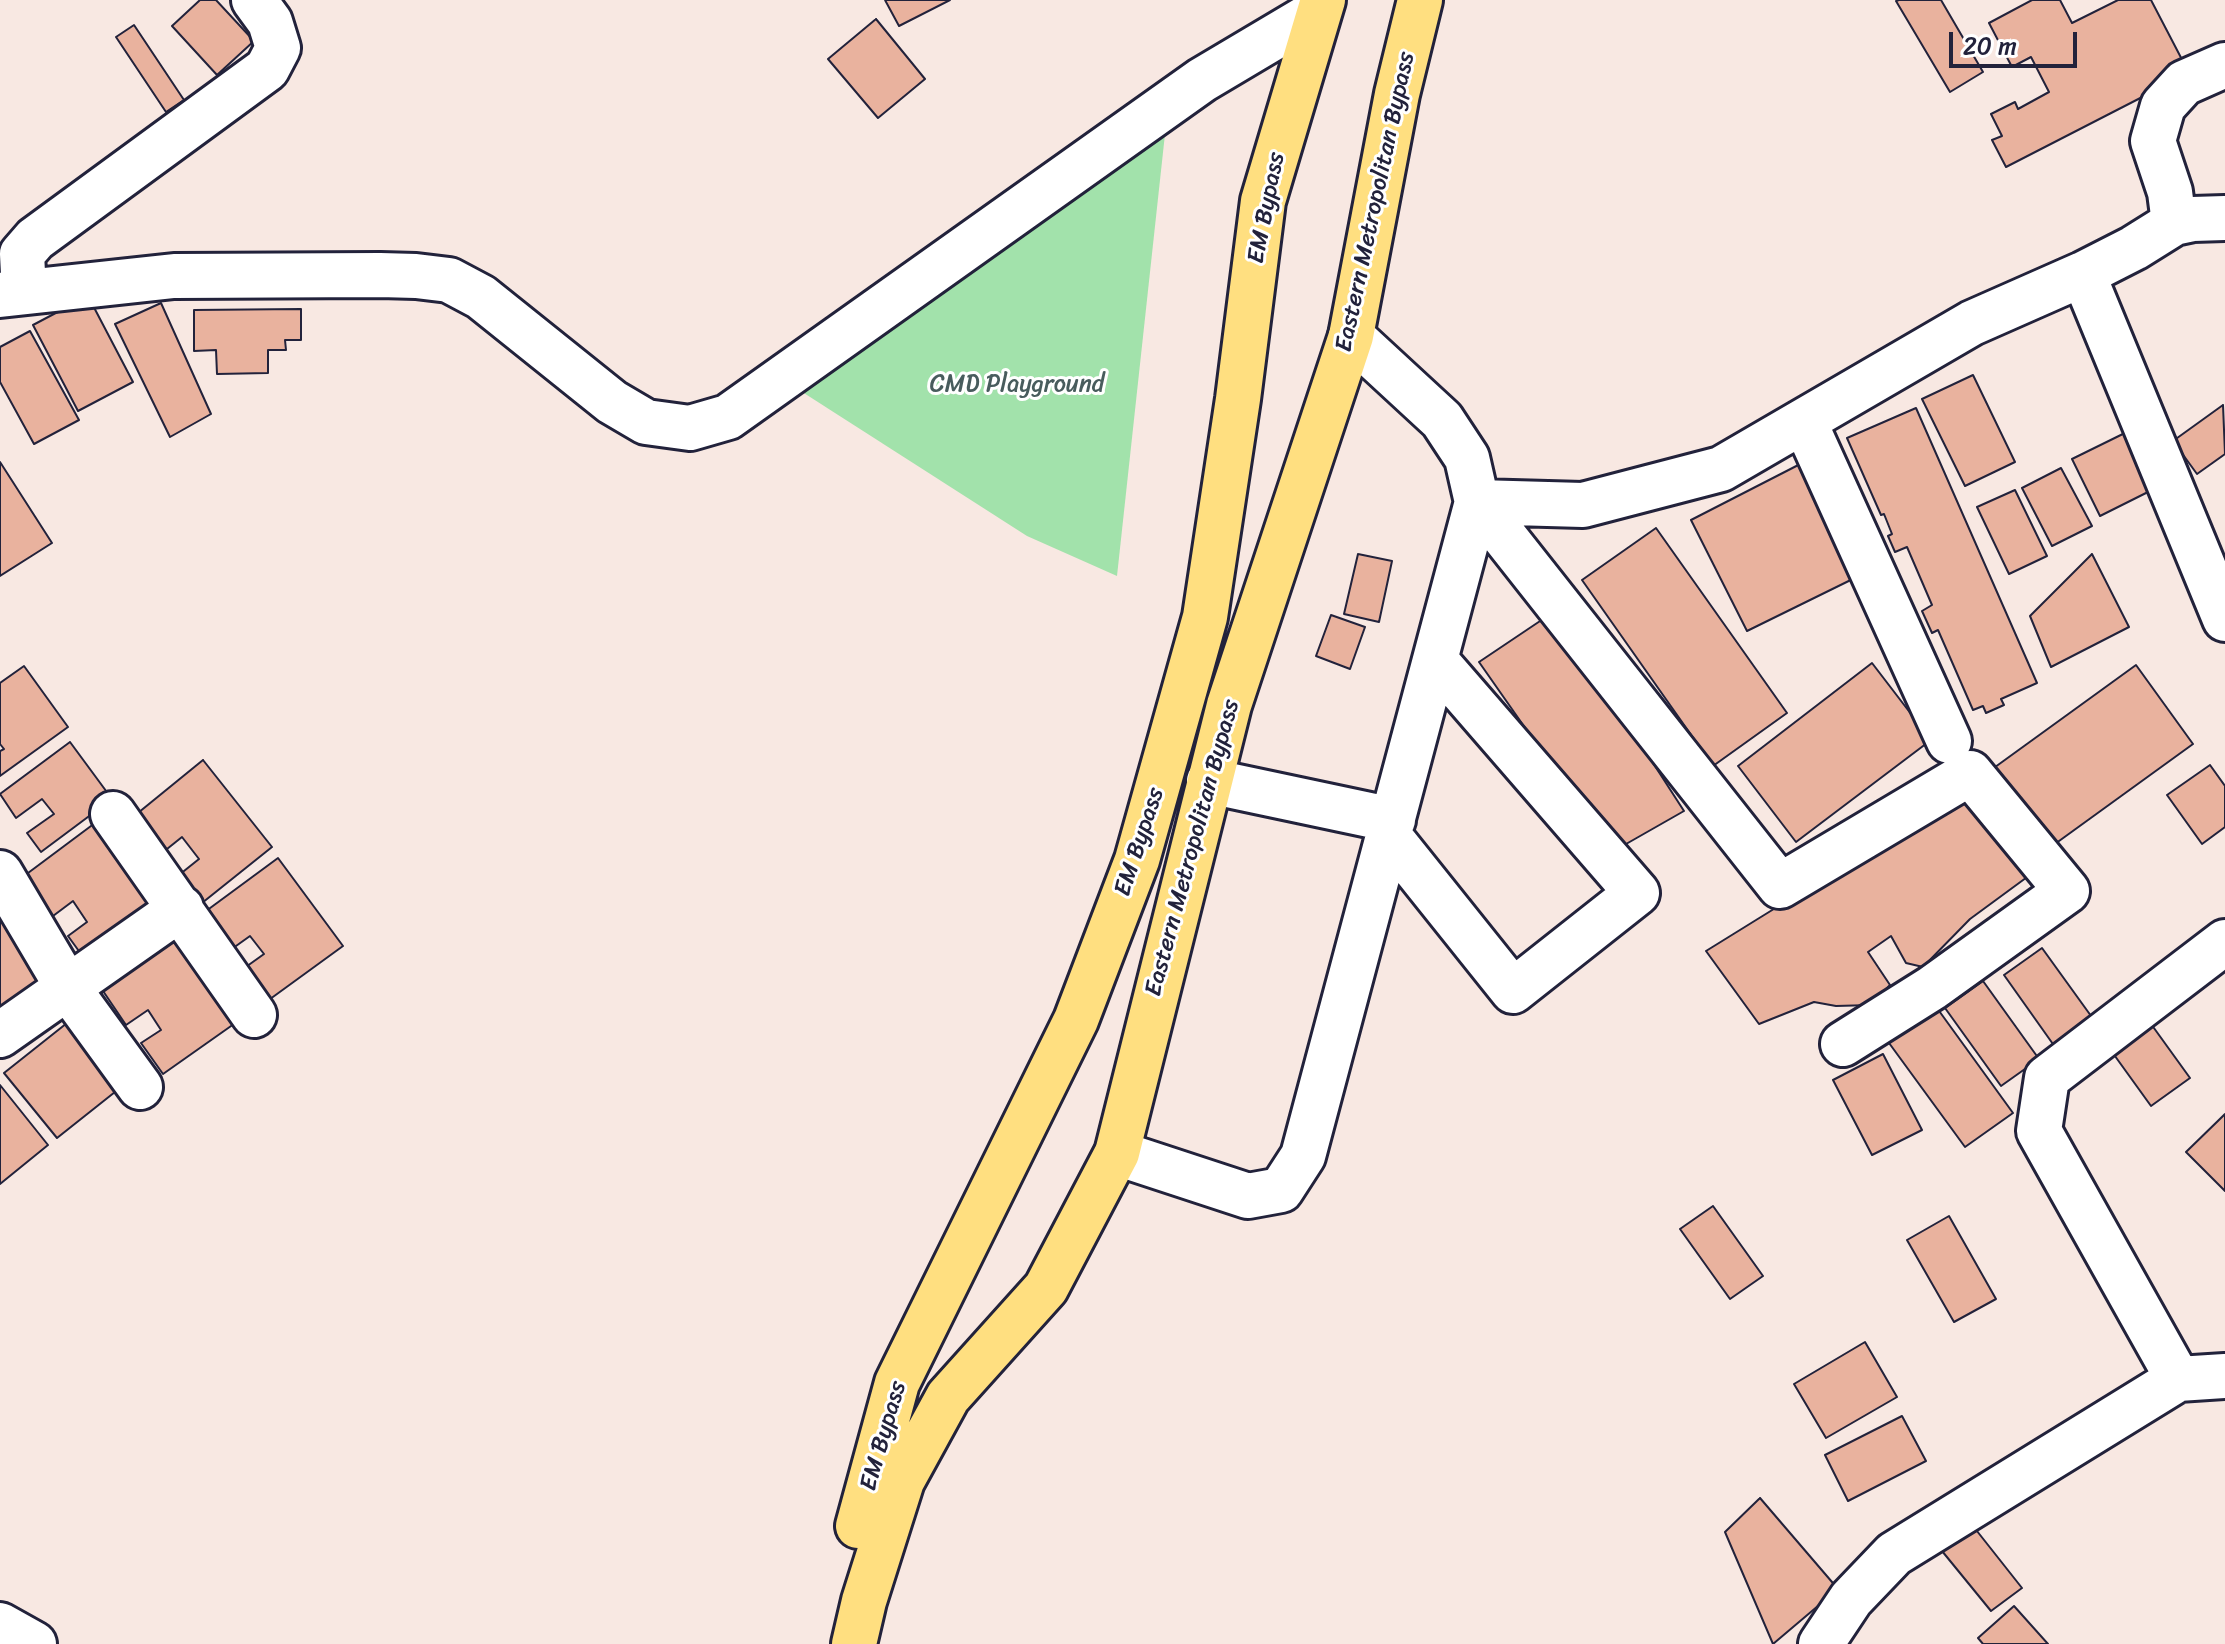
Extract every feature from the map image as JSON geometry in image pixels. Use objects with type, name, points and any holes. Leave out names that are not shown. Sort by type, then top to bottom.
[{"type":"main road","name":"Eastern Metropolitan Bypass","points":[[854,1644],[864,1601],[902,1481],[948,1397],[1046,1288],[1117,1153],[1229,705],[1351,336],[1397,94],[1420,0]]},
{"type":"main road","name":"EM Bypass","points":[[826,1644],[897,1383],[1076,1020],[1137,860],[1205,617],[1238,399],[1263,201],[1320,5]]},
{"type":"main road","points":[[1185,690],[1229,705]]},
{"type":"street","points":[[254,0],[270,22],[278,48],[267,69],[35,239],[22,254],[12,293],[174,276],[380,275],[449,280],[481,297],[612,402],[646,422],[690,428],[728,417],[1202,80],[1320,5]]},
{"type":"street","points":[[2174,223],[2170,192],[2153,141],[2163,106],[2184,83],[2225,65]]},
{"type":"street","points":[[1477,502],[1583,505],[1721,469],[1972,323],[2083,274],[2174,223],[2225,218]]},
{"type":"street","points":[[2083,274],[2225,619]]},
{"type":"street","points":[[1351,336],[1442,420],[1467,458],[1477,502],[1780,886],[1970,773],[2067,891],[1932,988],[1843,1044]]},
{"type":"street","points":[[1804,421],[1949,741]]},
{"type":"street","points":[[1117,1153],[1248,1196],[1281,1190],[1303,1156],[1477,502]]},
{"type":"street","points":[[1209,781],[1391,828],[1513,991],[1637,893],[1435,660]]},
{"type":"street","points":[[113,814],[254,1015]]},
{"type":"street","points":[[0,872],[68,988],[140,1087]]},
{"type":"street","points":[[0,1035],[181,908]]},
{"type":"street","points":[[2178,1379],[2039,1131],[2047,1078],[2225,942]]},
{"type":"street","points":[[1821,1644],[1851,1599],[1894,1554],[2178,1379],[2225,1376]]},
{"type":"street","points":[[0,1625],[34,1644]]},
{"type":"green space","name":"CMD Playground","points":[[1165,134],[1117,576],[1027,536],[796,388]]},
{"type":"building","points":[[200,0],[216,0],[254,41],[217,75],[172,26]]},
{"type":"building","points":[[885,0],[950,0],[899,26]]},
{"type":"building","points":[[1941,0],[1983,72],[1950,92],[1896,1]]},
{"type":"building","points":[[2032,0],[2060,0],[2072,23],[2118,0],[2151,0],[2189,73],[2006,167],[1992,140],[2002,136],[1991,114],[2015,102],[2018,109],[2049,92],[2031,57],[2012,67],[1989,23]]},
{"type":"building","points":[[876,19],[925,79],[878,118],[828,59]]},
{"type":"building","points":[[134,25],[184,100],[166,112],[116,37]]},
{"type":"building","points":[[88,296],[133,382],[78,411],[33,325]]},
{"type":"building","points":[[161,303],[211,414],[170,437],[115,324]]},
{"type":"building","points":[[301,309],[301,340],[285,340],[286,350],[268,350],[268,373],[217,374],[216,350],[194,351],[194,310]]},
{"type":"building","points":[[30,331],[79,420],[34,444],[0,382],[0,347]]},
{"type":"building","points":[[1973,375],[2015,462],[1965,486],[1922,399]]},
{"type":"building","points":[[2223,405],[2225,454],[2197,474],[2173,441]]},
{"type":"building","points":[[1916,408],[2037,683],[2001,699],[2004,705],[1986,713],[1983,706],[1973,710],[1938,630],[1932,633],[1922,611],[1932,605],[1907,547],[1895,552],[1884,514],[1881,515],[1847,438]]},
{"type":"building","points":[[2133,429],[2160,486],[2100,516],[2072,459]]},
{"type":"building","points":[[1810,459],[1867,572],[1747,631],[1691,520]]},
{"type":"building","points":[[0,462],[52,543],[0,576]]},
{"type":"building","points":[[2061,468],[2092,526],[2052,546],[2022,488]]},
{"type":"building","points":[[2015,490],[2047,556],[2009,574],[1977,507]]},
{"type":"building","points":[[1656,528],[1787,713],[1713,766],[1582,580]]},
{"type":"building","points":[[1358,554],[1392,561],[1379,622],[1344,614]]},
{"type":"building","points":[[2092,554],[2129,627],[2051,667],[2030,616]]},
{"type":"building","points":[[1555,611],[1684,811],[1612,852],[1479,662]]},
{"type":"building","points":[[1331,615],[1365,627],[1350,669],[1316,656]]},
{"type":"building","points":[[1872,663],[1931,740],[1796,842],[1738,766]]},
{"type":"building","points":[[2136,665],[2193,744],[2048,849],[1991,770]]},
{"type":"building","points":[[24,666],[68,727],[0,776],[0,751],[4,749],[0,744],[0,683]]},
{"type":"building","points":[[70,742],[112,799],[41,852],[27,833],[54,814],[42,799],[16,818],[0,794]]},
{"type":"building","points":[[203,760],[272,847],[202,903],[179,875],[199,859],[182,837],[162,853],[133,817]]},
{"type":"building","points":[[2210,765],[2225,786],[2225,827],[2202,844],[2167,795]]},
{"type":"building","points":[[1966,790],[2034,872],[1970,919],[1923,967],[1906,963],[1891,936],[1868,952],[1890,985],[1871,1005],[1836,1006],[1814,1002],[1759,1024],[1706,951]]},
{"type":"building","points":[[99,820],[165,909],[89,965],[68,936],[87,922],[73,901],[53,916],[24,876]]},
{"type":"building","points":[[278,858],[343,946],[266,1002],[243,969],[264,954],[250,936],[229,951],[202,914]]},
{"type":"building","points":[[0,914],[51,980],[0,1019]]},
{"type":"building","points":[[181,933],[241,1019],[163,1074],[141,1043],[161,1030],[148,1010],[126,1025],[101,988]]},
{"type":"building","points":[[2042,948],[2099,1027],[2060,1054],[2004,975]]},
{"type":"building","points":[[1983,981],[2039,1059],[2001,1086],[1945,1008]]},
{"type":"building","points":[[1929,997],[2013,1113],[1965,1147],[1881,1032]]},
{"type":"building","points":[[2146,1017],[2190,1078],[2151,1106],[2107,1045]]},
{"type":"building","points":[[67,1023],[120,1088],[57,1138],[4,1073]]},
{"type":"building","points":[[1883,1054],[1922,1130],[1872,1155],[1833,1080]]},
{"type":"building","points":[[0,1085],[48,1145],[0,1184]]},
{"type":"building","points":[[2225,1114],[2225,1191],[2186,1152]]},
{"type":"building","points":[[1713,1206],[1763,1276],[1730,1299],[1680,1229]]},
{"type":"building","points":[[1949,1216],[1996,1299],[1954,1322],[1907,1240]]},
{"type":"building","points":[[1865,1342],[1897,1397],[1826,1438],[1794,1384]]},
{"type":"building","points":[[1902,1416],[1926,1461],[1848,1501],[1825,1455]]},
{"type":"building","points":[[1760,1498],[1838,1589],[1773,1644],[1725,1532]]},
{"type":"building","points":[[1973,1526],[2022,1588],[1991,1611],[1942,1551]]},
{"type":"building","points":[[2014,1606],[2048,1644],[1983,1644],[1978,1638]]}]
